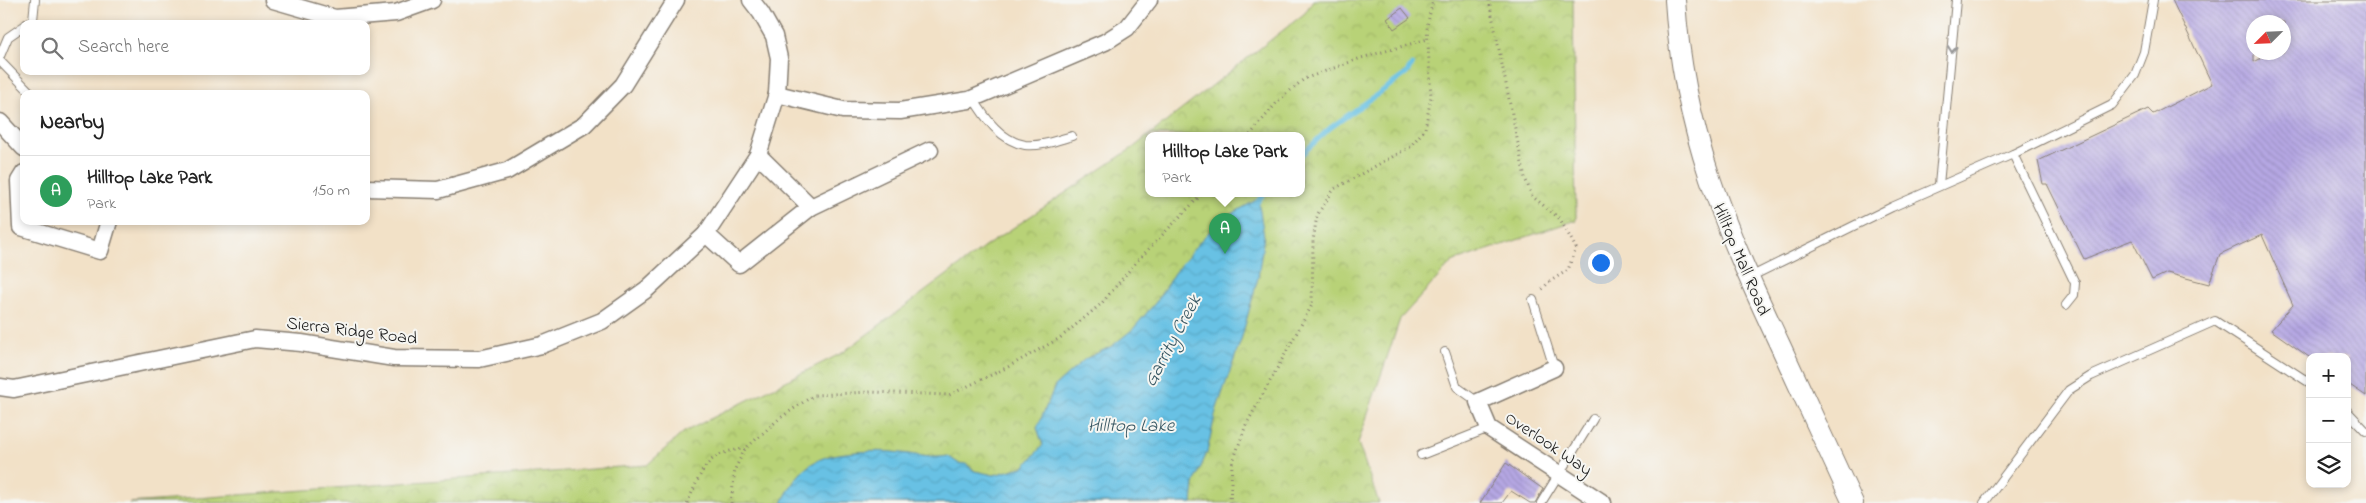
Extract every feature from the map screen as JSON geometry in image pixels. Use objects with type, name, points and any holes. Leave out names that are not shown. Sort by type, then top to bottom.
[{"type":"street","points":[[273,0],[336,18],[396,13],[432,0]]},
{"type":"street","points":[[370,188],[438,190],[507,171],[584,125],[623,85],[676,0]]},
{"type":"street","name":"Sierra Ridge Road","points":[[0,387],[14,389],[255,339],[301,342],[394,358],[479,359],[542,345],[602,321],[646,289],[706,234],[758,156],[777,94],[779,58],[774,36],[762,13],[751,0]]},
{"type":"street","points":[[777,94],[843,110],[900,111],[973,98],[1105,42],[1127,28],[1149,0]]},
{"type":"street","name":"Hilltop Mall Road","points":[[1675,0],[1684,76],[1697,137],[1724,223],[1853,503]]},
{"type":"street","points":[[0,122],[20,144]]},
{"type":"street","points":[[706,234],[739,264],[811,207],[930,150]]},
{"type":"street","points":[[758,156],[811,207]]},
{"type":"street","points":[[20,179],[20,204]]},
{"type":"street","points":[[21,225],[21,227],[100,251],[108,225]]},
{"type":"street","name":"Overlook Way","points":[[1554,368],[1478,402],[1490,428],[1603,503]]},
{"type":"lane","points":[[32,20],[35,0]]},
{"type":"lane","points":[[1939,185],[1956,0]]},
{"type":"lane","points":[[1748,278],[1939,185],[2013,154],[2112,104],[2136,75],[2144,52],[2152,0]]},
{"type":"lane","points":[[0,56],[8,37],[20,29]]},
{"type":"lane","points":[[0,61],[28,90]]},
{"type":"lane","points":[[973,98],[983,114],[997,130],[1025,145],[1040,144],[1072,136]]},
{"type":"lane","points":[[2013,154],[2075,283],[2074,295],[2066,305]]},
{"type":"lane","points":[[1533,300],[1554,368]]},
{"type":"lane","points":[[1984,503],[2069,390],[2091,376],[2215,321],[2306,380]]},
{"type":"lane","points":[[1445,352],[1457,387],[1478,402]]},
{"type":"lane","points":[[2351,415],[2366,431]]},
{"type":"lane","points":[[1542,503],[1593,420]]},
{"type":"lane","points":[[1421,455],[1490,428]]},
{"type":"path","points":[[1230,503],[1232,464],[1246,426],[1312,305],[1313,241],[1317,216],[1334,190],[1410,147],[1425,129],[1431,97],[1427,26],[1433,0]]},
{"type":"path","points":[[1489,0],[1525,178],[1532,196],[1560,219],[1576,248],[1568,270],[1549,282],[1533,300]]},
{"type":"path","points":[[1252,132],[1278,101],[1304,79],[1361,58],[1428,39]]},
{"type":"path","points":[[731,503],[735,469],[746,449],[780,418],[814,395],[871,392],[949,394],[1006,368],[1052,342],[1101,304],[1138,260],[1199,197]]},
{"type":"path","points":[[686,503],[709,460],[726,450],[746,449]]},
{"type":"green space","points":[[1313,0],[1573,0],[1576,220],[1452,262],[1400,319],[1358,443],[1379,503],[129,503],[647,465],[684,432],[842,353],[986,246],[1145,138],[1145,197],[1305,197],[1305,132],[1153,132],[1305,13]]},
{"type":"water","name":"Hilltop Lake","points":[[1258,199],[1264,236],[1258,278],[1241,340],[1216,411],[1207,452],[1194,484],[1192,503],[782,503],[796,479],[811,464],[820,459],[842,453],[879,451],[931,457],[948,456],[958,463],[966,464],[975,471],[994,475],[1025,466],[1043,445],[1037,428],[1055,386],[1085,359],[1112,346],[1133,329],[1156,302],[1174,273],[1202,239],[1221,220]]},
{"type":"building","points":[[2172,0],[2366,0],[2366,396],[2351,386],[2351,353],[2306,353],[2306,355],[2271,330],[2293,305],[2262,235],[2220,254],[2209,284],[2167,273],[2152,280],[2132,240],[2084,259],[2047,184],[2043,184],[2038,161],[2148,109],[2153,114],[2212,84]]},
{"type":"building","points":[[1402,8],[1410,18],[1394,29],[1387,19]]},
{"type":"building","points":[[1506,463],[1543,489],[1535,503],[1530,503],[1511,491],[1502,503],[1480,503]]},
{"type":"waterway","name":"Garrity Creek","points":[[1305,151],[1330,128],[1406,74],[1412,65]]},
{"type":"waterway","name":"Garrity Creek","points":[[1256,204],[1261,197]]},
{"type":"place","name":"Hilltop Lake Park","points":[[1225,254]]}]
